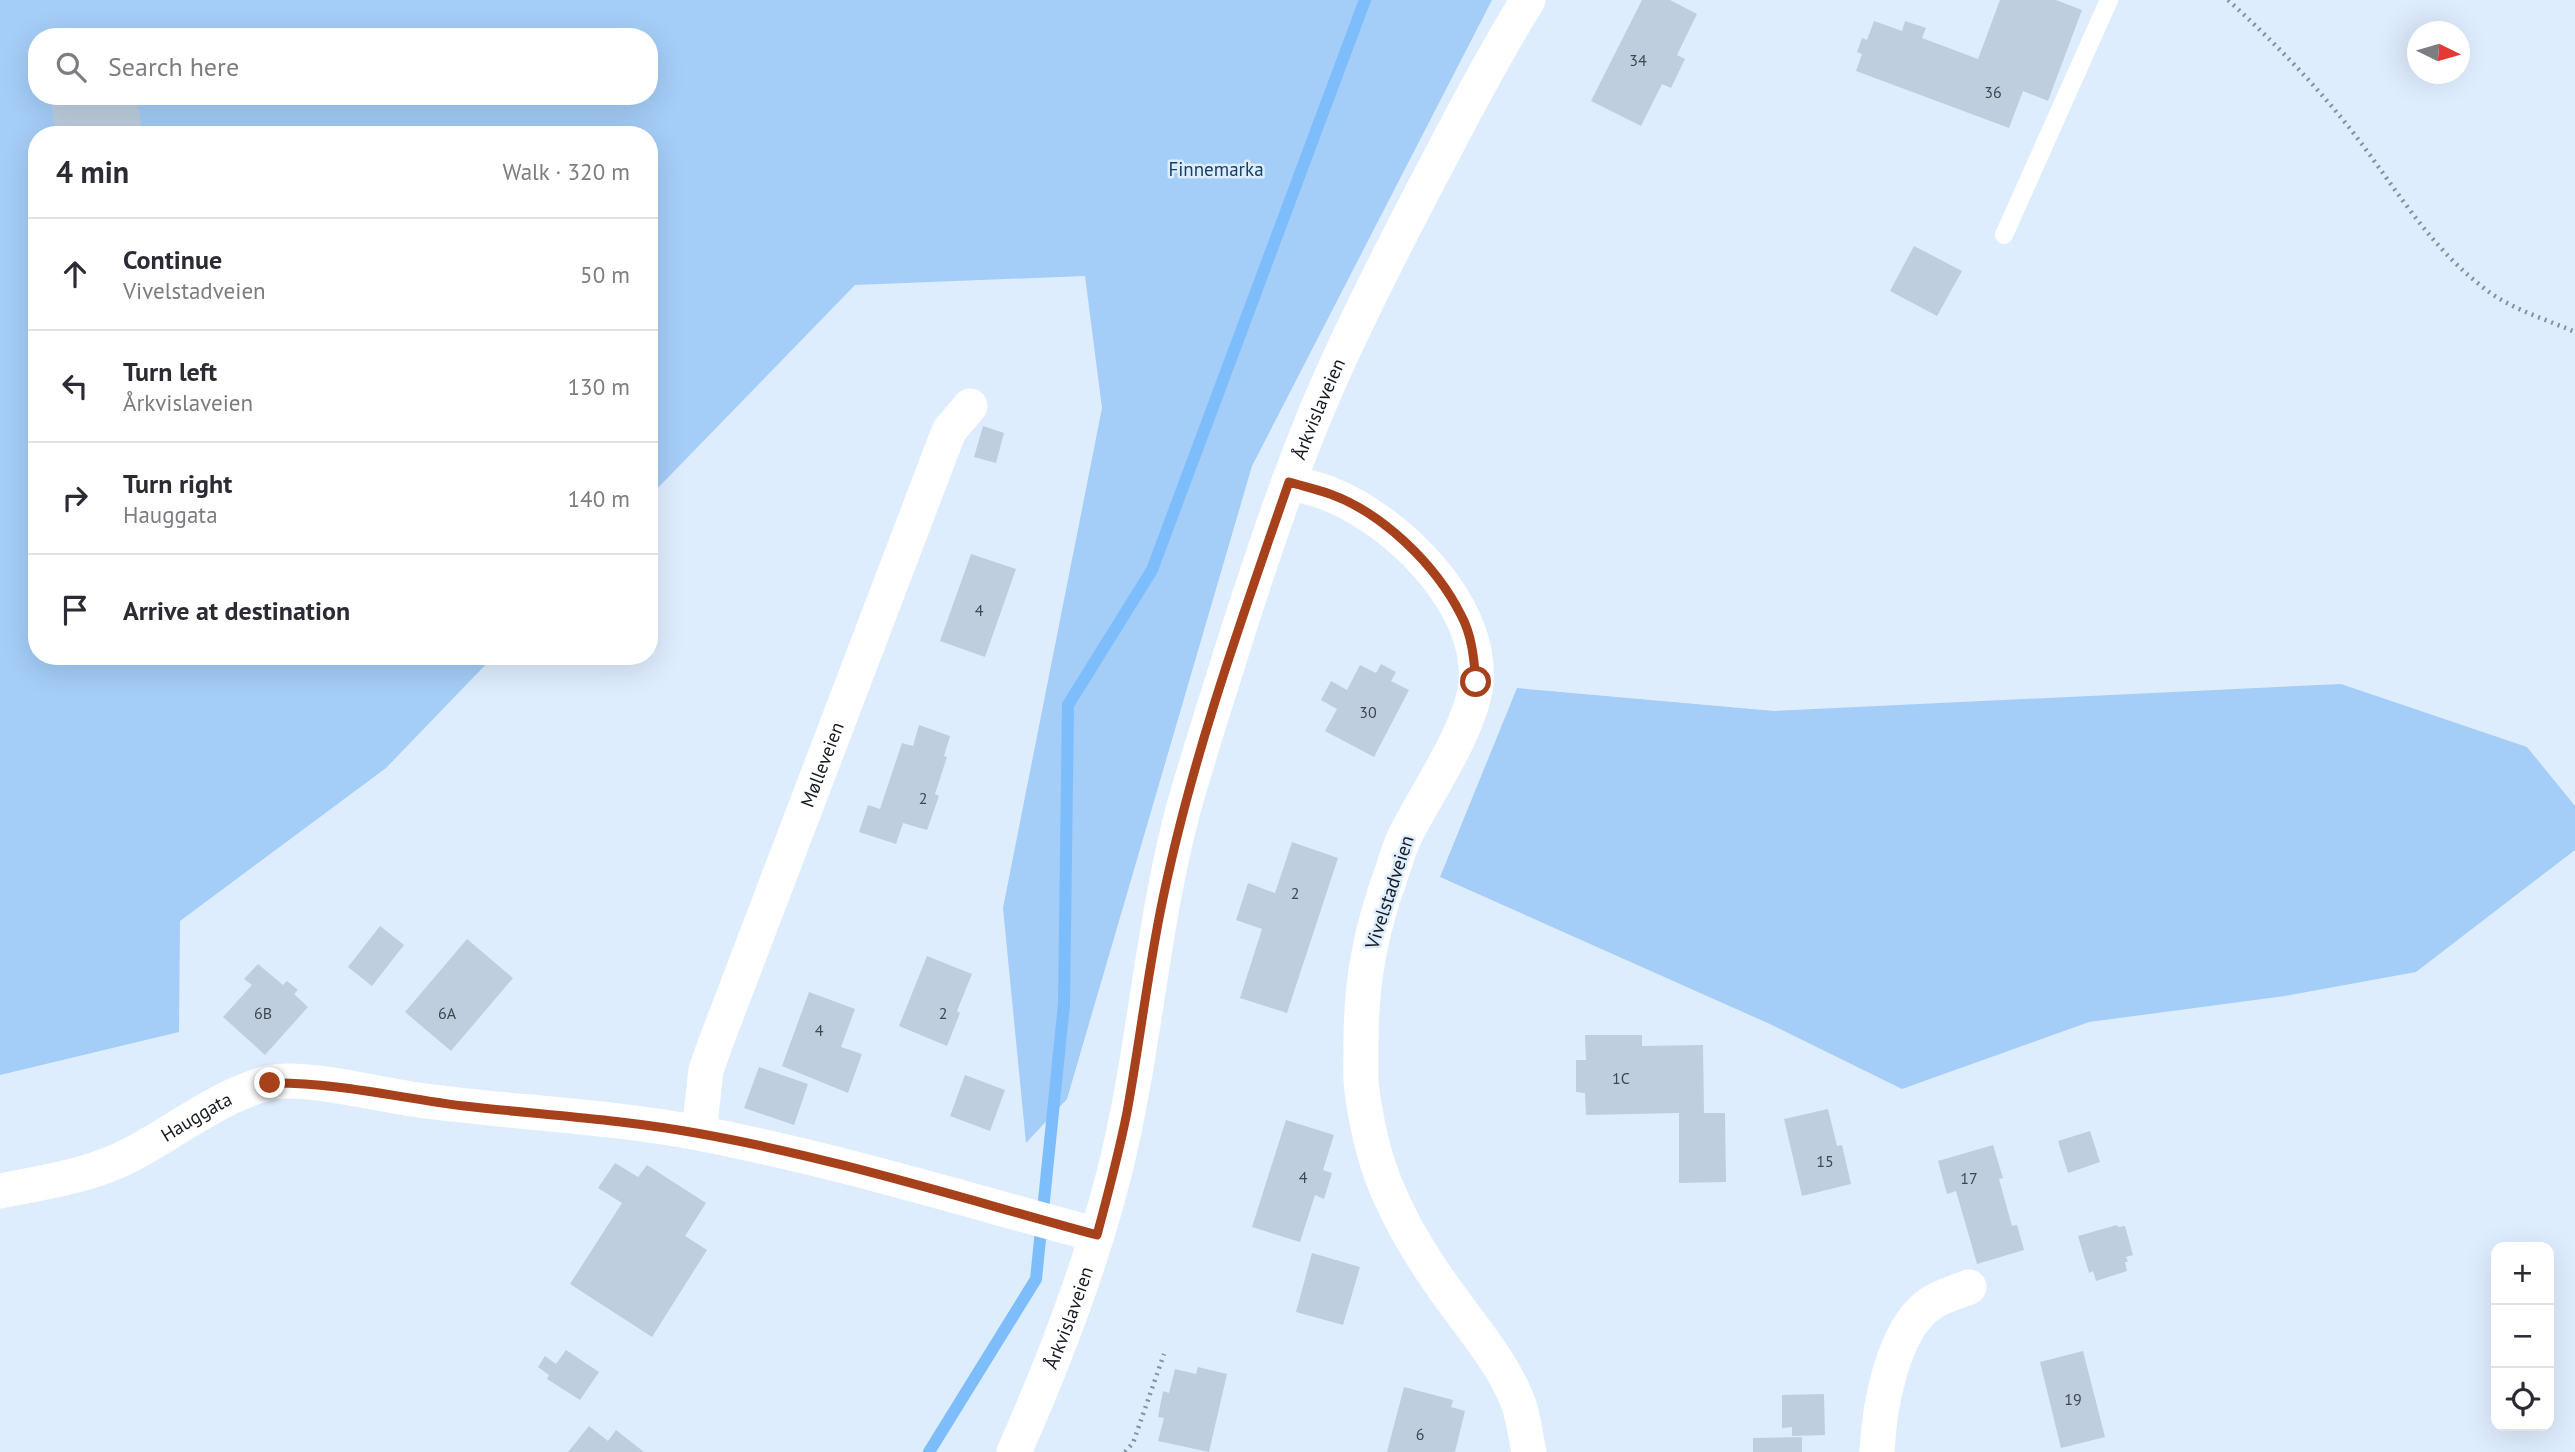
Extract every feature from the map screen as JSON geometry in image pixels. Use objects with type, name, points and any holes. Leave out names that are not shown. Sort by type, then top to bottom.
[{"type":"street","name":"Årkvislaveien","points":[[1014,1452],[1061,1339],[1081,1231],[1114,1172],[1125,1124],[1160,913],[1182,815],[1289,482],[1333,374],[1416,205],[1528,0]]},
{"type":"street","name":"Mølleveien","points":[[699,1133],[706,1070],[730,1004],[949,431],[970,405]]},
{"type":"street","name":"Vivelstadveien","points":[[1289,482],[1332,494],[1359,509],[1410,546],[1432,570],[1462,616],[1474,652],[1476,682],[1468,713],[1405,836],[1369,944],[1361,1017],[1361,1089],[1376,1159],[1392,1201],[1415,1243],[1485,1344],[1507,1382],[1520,1407],[1529,1452]]},
{"type":"street","name":"Hauggata","points":[[0,1191],[86,1173],[129,1156],[229,1099],[270,1083],[308,1083],[408,1099],[628,1121],[699,1133],[813,1157],[1081,1231]]},
{"type":"street","points":[[1877,1452],[1889,1380],[1905,1332],[1915,1316],[1931,1303],[1969,1287]]},
{"type":"lane","points":[[2004,235],[2109,0]]},
{"type":"path","points":[[2228,0],[2279,46],[2324,96],[2440,249],[2494,296],[2575,332]]},
{"type":"path","points":[[1125,1452],[1133,1443],[1164,1354]]},
{"type":"green space","name":"Finnemarka","points":[[0,0],[1492,0],[1252,466],[1067,1099],[1026,1143],[1003,908],[1102,408],[1085,276],[855,285],[658,488],[658,126],[28,126],[28,665],[485,665],[386,768],[180,921],[179,1032],[0,1075]]},
{"type":"green space","points":[[2341,684],[2527,747],[2575,806],[2575,850],[2416,972],[2285,996],[2089,1022],[1902,1089],[1772,1025],[1440,877],[1517,688],[1774,711]]},
{"type":"building","points":[[1642,0],[1670,0],[1697,14],[1677,55],[1685,59],[1671,88],[1662,84],[1641,126],[1591,101]]},
{"type":"building","points":[[2000,0],[2056,0],[2082,10],[2048,101],[2023,91],[2009,128],[1856,71],[1862,54],[1857,52],[1862,38],[1867,40],[1874,21],[1902,31],[1905,21],[1926,28],[1922,38],[1978,59]]},
{"type":"building","points":[[51,105],[138,105],[141,126],[55,126]]},
{"type":"building","points":[[1914,246],[1962,271],[1937,316],[1890,291]]},
{"type":"building","points":[[983,426],[1004,433],[996,463],[974,457]]},
{"type":"building","points":[[971,554],[1016,569],[985,657],[940,641]]},
{"type":"building","points":[[1381,664],[1396,672],[1391,681],[1409,690],[1374,757],[1325,731],[1337,709],[1321,700],[1331,681],[1347,690],[1360,665],[1376,673]]},
{"type":"building","points":[[919,725],[950,736],[944,756],[947,757],[935,794],[939,796],[927,830],[903,823],[896,844],[859,832],[868,805],[880,809],[902,743],[913,746]]},
{"type":"building","points":[[1292,842],[1338,858],[1287,1013],[1240,998],[1262,929],[1236,920],[1248,883],[1275,893]]},
{"type":"building","points":[[380,926],[404,945],[372,986],[348,967]]},
{"type":"building","points":[[467,939],[513,978],[451,1051],[405,1012]]},
{"type":"building","points":[[927,956],[972,974],[947,1046],[899,1026]]},
{"type":"building","points":[[258,964],[283,985],[287,981],[298,990],[294,994],[308,1007],[265,1055],[223,1017],[252,985],[244,979]]},
{"type":"building","points":[[809,992],[855,1009],[841,1047],[862,1054],[848,1093],[782,1066]]},
{"type":"building","points":[[1585,1035],[1642,1035],[1642,1046],[1703,1045],[1704,1113],[1725,1113],[1726,1182],[1679,1183],[1679,1113],[1586,1115],[1585,1093],[1576,1092],[1576,1060],[1586,1060]]},
{"type":"building","points":[[759,1067],[808,1084],[794,1125],[744,1108]]},
{"type":"building","points":[[965,1075],[1005,1090],[990,1131],[950,1116]]},
{"type":"building","points":[[1828,1109],[1837,1146],[1842,1145],[1851,1184],[1802,1196],[1784,1119]]},
{"type":"building","points":[[1286,1120],[1334,1135],[1323,1170],[1332,1173],[1324,1199],[1315,1195],[1300,1242],[1252,1227]]},
{"type":"building","points":[[2090,1131],[2100,1162],[2068,1173],[2058,1141]]},
{"type":"building","points":[[1993,1145],[2003,1178],[1999,1179],[2012,1226],[2017,1225],[2024,1250],[1977,1264],[1956,1191],[1947,1194],[1938,1161]]},
{"type":"building","points":[[615,1163],[638,1177],[647,1165],[706,1203],[685,1236],[707,1250],[652,1337],[570,1284],[622,1203],[598,1188]]},
{"type":"building","points":[[2117,1225],[2125,1226],[2133,1255],[2126,1257],[2127,1271],[2096,1281],[2093,1271],[2089,1273],[2078,1236]]},
{"type":"building","points":[[1312,1253],[1360,1267],[1343,1325],[1296,1312]]},
{"type":"building","points":[[566,1350],[599,1372],[580,1400],[547,1379],[549,1375],[538,1367],[545,1356],[556,1364]]},
{"type":"building","points":[[2083,1351],[2105,1437],[2061,1448],[2040,1362]]},
{"type":"building","points":[[1198,1367],[1227,1374],[1209,1452],[1158,1441],[1164,1418],[1158,1417],[1163,1391],[1169,1393],[1175,1369],[1196,1374]]},
{"type":"building","points":[[1404,1387],[1453,1400],[1451,1407],[1465,1411],[1455,1452],[1387,1452]]},
{"type":"building","points":[[1824,1394],[1825,1435],[1792,1436],[1792,1427],[1782,1428],[1782,1395]]},
{"type":"building","points":[[589,1426],[608,1441],[616,1430],[644,1452],[568,1452]]},
{"type":"building","points":[[1802,1437],[1802,1452],[1753,1452],[1753,1438]]},
{"type":"waterway","points":[[929,1452],[1036,1279],[1064,1004],[1068,705],[1152,570],[1365,0]]},
{"type":"route","points":[[270,1083],[308,1083],[408,1099],[628,1121],[699,1133],[813,1157],[1097,1235],[1127,1111],[1160,913],[1182,815],[1209,724],[1289,482],[1332,494],[1359,509],[1410,546],[1432,570],[1462,616],[1474,652],[1476,682]]}]
